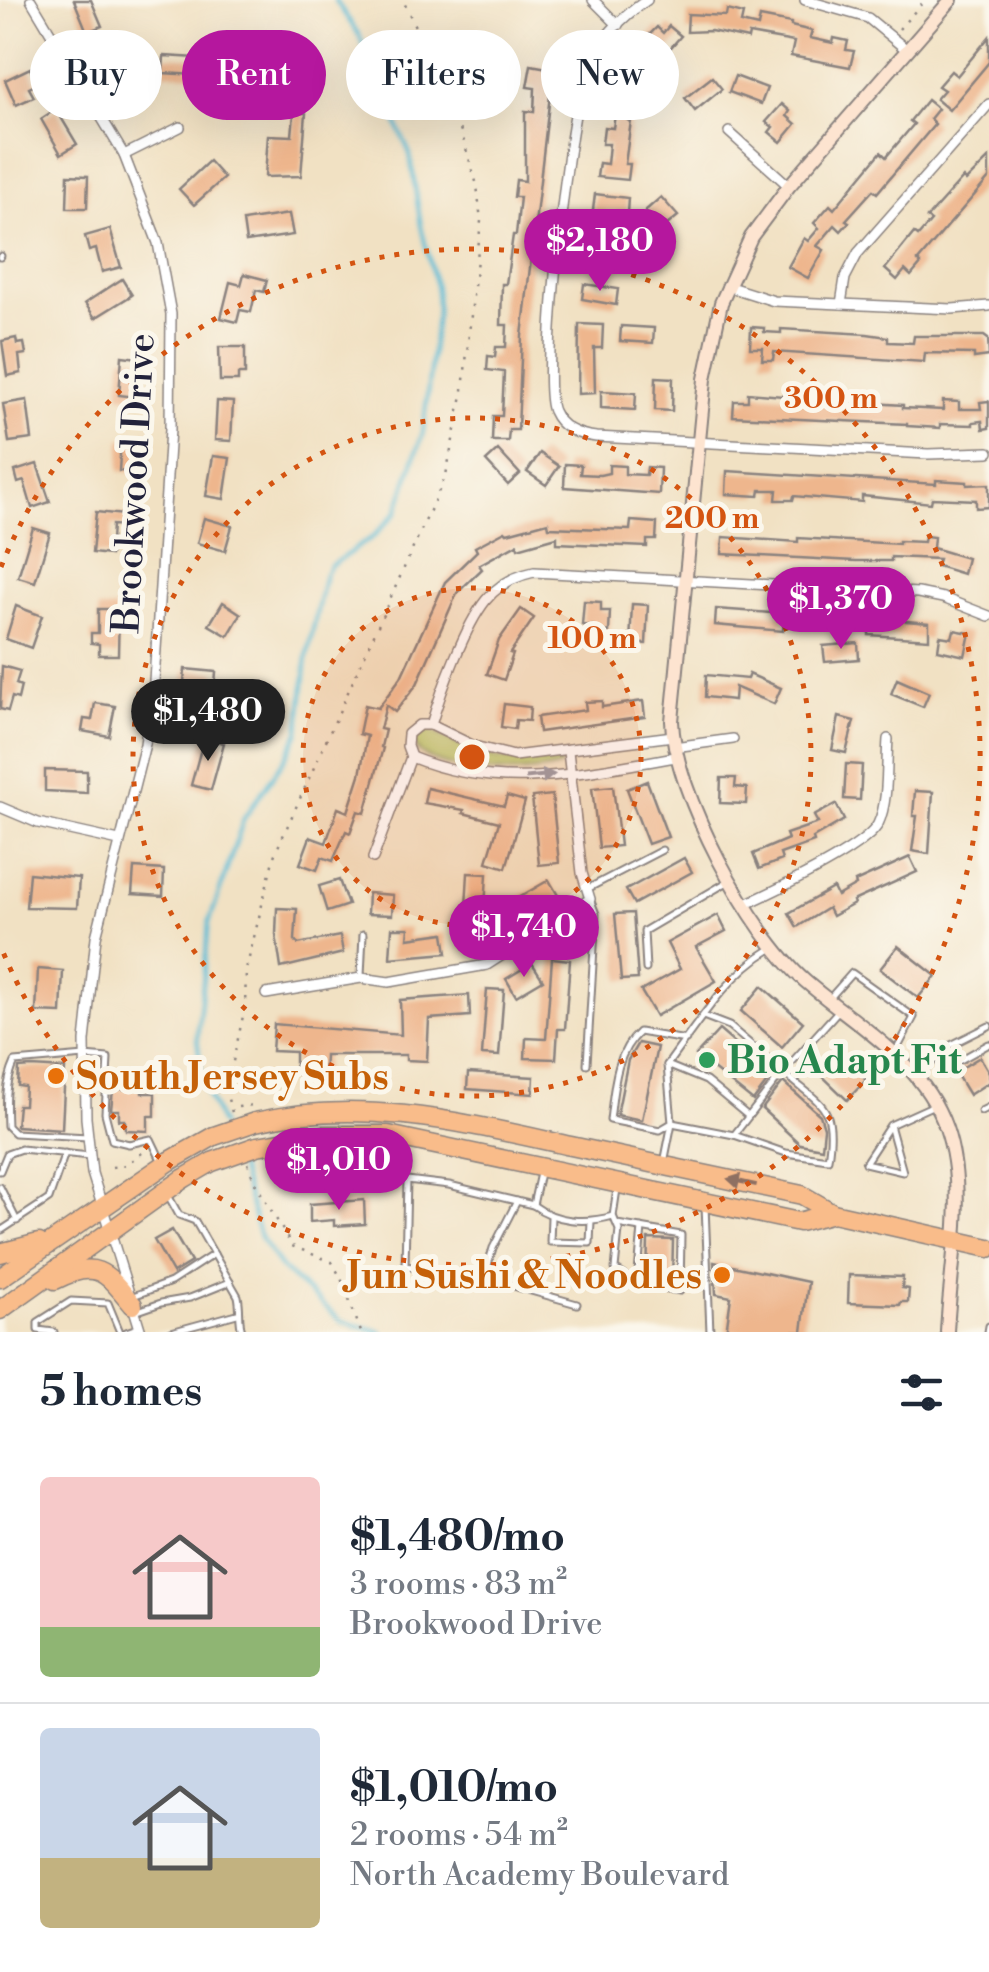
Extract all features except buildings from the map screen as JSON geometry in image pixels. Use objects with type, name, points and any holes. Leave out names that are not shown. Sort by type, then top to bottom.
[{"type":"highway","points":[[0,1266],[254,1114],[333,1110],[381,1110],[460,1122],[802,1195],[834,1214],[989,1248]]},
{"type":"highway","points":[[5,1306],[212,1162],[258,1146],[322,1135],[424,1140],[799,1222],[834,1214]]},
{"type":"highway","points":[[0,1253],[53,1237]]},
{"type":"highway","points":[[0,1278],[53,1237]]},
{"type":"highway","points":[[5,1306],[88,1268],[110,1278],[133,1304]]},
{"type":"main road","points":[[947,1332],[956,1176],[949,1139],[935,1104],[894,1053],[802,979],[773,947],[691,806],[674,747],[684,580],[698,443],[709,352],[727,286],[751,237],[789,186],[951,0]]},
{"type":"street","name":"Brookwood Drive","points":[[32,0],[124,155],[144,203],[164,267],[173,343],[154,681],[146,744],[96,937],[85,1056],[88,1137],[100,1207],[141,1330]]},
{"type":"street","points":[[593,0],[618,26]]},
{"type":"street","points":[[647,0],[594,53],[581,81],[558,255],[547,385],[558,426],[596,438],[928,454],[989,452]]},
{"type":"street","points":[[804,0],[860,14],[907,50]]},
{"type":"street","points":[[841,304],[845,278],[858,253],[989,104]]},
{"type":"street","points":[[124,155],[180,127]]},
{"type":"street","points":[[730,132],[789,186]]},
{"type":"street","points":[[558,255],[611,260],[624,252]]},
{"type":"street","points":[[727,286],[767,300],[952,309],[989,306]]},
{"type":"street","points":[[431,724],[478,612],[494,592],[514,578],[546,572],[918,593],[944,598],[989,616]]},
{"type":"street","points":[[831,607],[832,588]]},
{"type":"street","points":[[373,858],[411,757],[408,734],[419,725],[431,724],[474,746],[505,755],[674,747],[733,739]]},
{"type":"street","points":[[746,904],[857,845],[874,830],[882,811],[888,739]]},
{"type":"street","points":[[411,757],[453,771],[494,778],[570,773],[674,747]]},
{"type":"street","points":[[266,994],[361,978],[389,982],[488,965],[589,894],[568,751]]},
{"type":"street","points":[[0,806],[38,823],[119,841]]},
{"type":"street","points":[[874,830],[885,839]]},
{"type":"lane","points":[[588,1064],[596,914],[589,894],[662,850]]},
{"type":"lane","points":[[646,969],[644,931],[732,879]]},
{"type":"lane","points":[[361,978],[363,934]]},
{"type":"lane","points":[[664,1166],[672,1124],[667,1065],[703,1016],[756,957],[773,947]]},
{"type":"lane","points":[[734,1135],[834,1004],[852,973],[914,1017],[894,1053]]},
{"type":"lane","points":[[686,1040],[639,1032],[628,1042],[617,1073],[610,1120],[660,1130],[672,1124],[734,1135],[786,1153],[828,1158],[833,1128],[829,1114],[729,1026],[703,1016]]},
{"type":"lane","points":[[918,1079],[945,1048],[989,1026]]},
{"type":"lane","points":[[953,1064],[989,1044]]},
{"type":"lane","points":[[88,1137],[14,1134],[7,1126],[6,1114],[7,1080],[15,1062],[108,1058],[105,1113],[112,1140],[129,1144],[152,1139],[167,1163]]},
{"type":"lane","points":[[667,1065],[706,1081],[748,1116]]},
{"type":"lane","points":[[890,1125],[904,1172],[865,1163],[890,1125],[935,1104]]},
{"type":"lane","points":[[981,1111],[989,1107]]},
{"type":"lane","points":[[0,1171],[4,1158],[21,1149],[90,1156]]},
{"type":"lane","points":[[2,1230],[49,1199],[65,1154]]},
{"type":"lane","points":[[533,1205],[542,1166]]},
{"type":"lane","points":[[577,1304],[484,1278],[405,1266],[407,1180],[449,1185],[533,1205],[552,1217],[592,1221],[613,1216]]},
{"type":"lane","points":[[616,1224],[681,1235],[680,1291],[638,1284],[615,1269],[619,1230],[616,1224],[613,1216],[618,1182]]},
{"type":"lane","points":[[0,1187],[17,1221]]},
{"type":"lane","points":[[166,1191],[179,1215],[195,1222],[230,1282],[240,1305],[237,1314],[242,1332]]},
{"type":"lane","points":[[705,1200],[710,1332]]},
{"type":"lane","points":[[484,1278],[492,1248],[517,1201]]},
{"type":"lane","points":[[552,1217],[550,1242],[590,1244],[592,1221]]},
{"type":"lane","points":[[638,1284],[642,1228]]},
{"type":"lane","points":[[133,1304],[214,1254]]},
{"type":"lane","points":[[133,1304],[190,1298],[230,1282]]},
{"type":"lane","points":[[54,1332],[38,1330],[38,1322],[72,1301],[108,1303],[123,1332],[141,1330]]},
{"type":"lane","points":[[170,1332],[237,1314]]},
{"type":"path","points":[[232,1111],[226,1093],[245,1007],[246,970],[274,856],[446,475],[463,390],[481,222],[477,185],[458,122],[403,0]]},
{"type":"path","points":[[892,37],[925,0]]},
{"type":"path","points":[[238,1107],[254,1114]]},
{"type":"path","points":[[112,1167],[125,1166],[154,1144]]},
{"type":"path","points":[[248,1164],[292,1246],[332,1262],[361,1332]]},
{"type":"green space","points":[[431,730],[492,756],[522,760],[558,758],[562,765],[528,772],[477,771],[452,766],[417,750],[413,737]]},
{"type":"waterway","points":[[221,1125],[203,1084],[197,1038],[209,923],[244,818],[299,732],[307,657],[325,574],[330,566],[373,537],[397,512],[423,432],[437,308],[410,154],[359,35],[335,0]]},
{"type":"waterway","points":[[237,1161],[260,1237],[282,1269],[341,1321],[382,1332]]},
{"type":"place","name":"Bio Adapt Fit","points":[[707,1060]]},
{"type":"place","name":"South Jersey Subs","points":[[56,1076]]},
{"type":"place","name":"Jun Sushi & Noodles","points":[[722,1275]]}]
